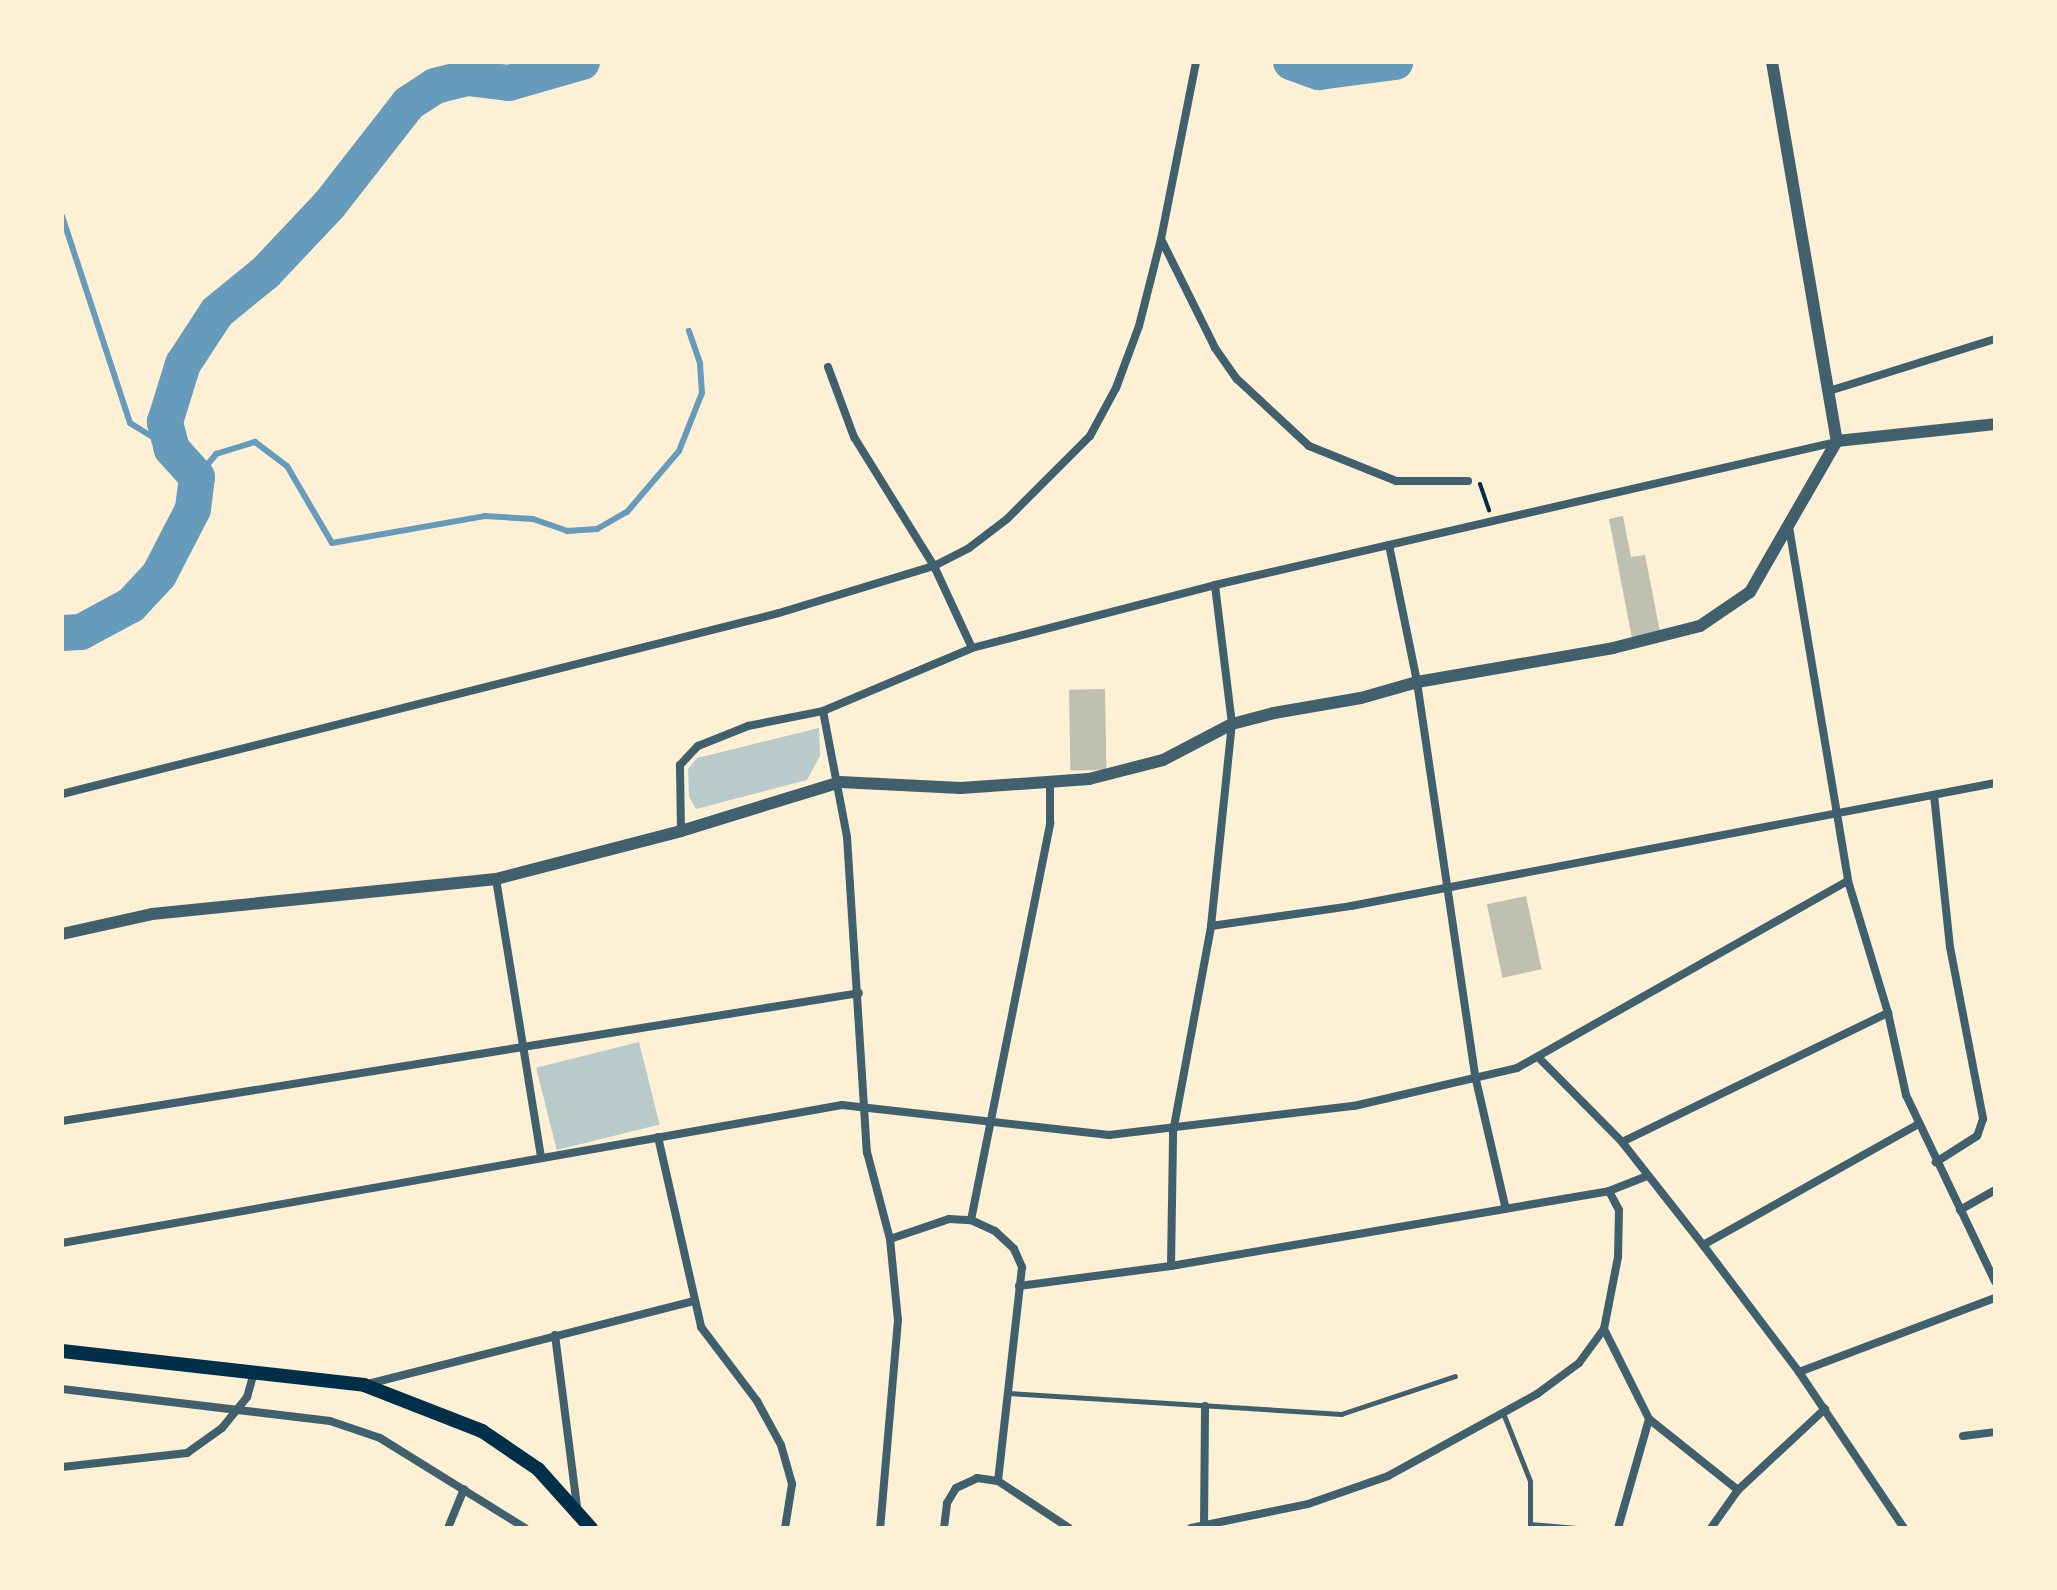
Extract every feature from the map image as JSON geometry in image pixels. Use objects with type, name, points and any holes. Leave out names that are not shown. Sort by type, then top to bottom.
[{"type":"main road","points":[[62,1351],[364,1385],[482,1431],[538,1469],[577,1507],[591,1528]]},
{"type":"street","points":[[62,794],[779,613],[934,566],[1007,519],[1090,436],[1116,388],[1139,326],[1161,239],[1196,62]]},
{"type":"street","points":[[62,934],[152,914],[496,879],[681,831],[840,782],[961,788],[1050,784],[1163,760],[1232,724],[1417,682],[1613,648],[1700,626],[1732,609],[1750,592],[1788,522],[1824,471],[1837,441],[1772,62]]},
{"type":"street","points":[[1161,239],[1208,335],[1237,379],[1309,446],[1396,481],[1468,481]]},
{"type":"street","points":[[1829,391],[1995,339]]},
{"type":"street","points":[[828,367],[864,456],[934,566],[972,648]]},
{"type":"street","points":[[681,831],[680,765],[698,746],[748,726],[823,711],[972,648],[1215,585],[1837,441],[1995,424]]},
{"type":"street","points":[[1788,522],[1848,881],[1888,1013],[1906,1095],[1995,1282]]},
{"type":"street","points":[[1389,545],[1417,682],[1450,887],[1476,1080],[1505,1206]]},
{"type":"street","points":[[1171,1266],[1173,1132],[1211,926],[1232,724],[1215,585]]},
{"type":"street","points":[[823,711],[840,782],[859,993],[862,1109],[867,1152],[890,1239],[896,1376],[880,1528]]},
{"type":"street","points":[[1211,926],[1450,887],[1995,783]]},
{"type":"street","points":[[971,1220],[1050,823],[1050,784]]},
{"type":"street","points":[[1934,795],[1950,947],[1983,1119],[1977,1136],[1936,1162]]},
{"type":"street","points":[[496,879],[541,1157]]},
{"type":"street","points":[[62,1243],[804,1109],[842,1105],[993,1121],[1054,1133],[1173,1132],[1354,1106],[1476,1080],[1538,1057],[1848,881]]},
{"type":"street","points":[[62,1121],[523,1050],[859,993]]},
{"type":"street","points":[[1622,1142],[1888,1013]]},
{"type":"street","points":[[1538,1057],[1622,1142],[1703,1245],[1799,1372],[1903,1528]]},
{"type":"street","points":[[1703,1245],[1919,1124]]},
{"type":"street","points":[[658,1137],[693,1301],[711,1347],[757,1401],[781,1445],[792,1484],[785,1528]]},
{"type":"street","points":[[1019,1286],[1171,1266],[1505,1206],[1609,1191],[1647,1176]]},
{"type":"street","points":[[1960,1210],[1995,1190]]},
{"type":"street","points":[[1191,1528],[1308,1504],[1388,1476],[1502,1412],[1579,1363],[1604,1329],[1621,1231],[1619,1210],[1609,1191]]},
{"type":"street","points":[[890,1239],[949,1219],[971,1220],[995,1231],[1014,1249],[1022,1267],[998,1481]]},
{"type":"street","points":[[1799,1372],[1995,1298]]},
{"type":"street","points":[[364,1385],[693,1301]]},
{"type":"street","points":[[1604,1329],[1649,1419],[1738,1490]]},
{"type":"street","points":[[555,1335],[577,1507]]},
{"type":"street","points":[[62,1467],[187,1453],[222,1428],[252,1389],[254,1371]]},
{"type":"street","points":[[62,1389],[239,1407],[330,1421],[380,1438],[525,1528]]},
{"type":"street","points":[[1204,1526],[1205,1406]]},
{"type":"street","points":[[1711,1528],[1738,1490],[1825,1409]]},
{"type":"street","points":[[1618,1528],[1649,1419]]},
{"type":"street","points":[[1963,1436],[1995,1432]]},
{"type":"street","points":[[944,1528],[947,1503],[956,1488],[977,1478],[998,1481],[1069,1528]]},
{"type":"street","points":[[448,1528],[464,1489]]},
{"type":"lane","points":[[1007,1393],[1341,1414],[1455,1376]]},
{"type":"lane","points":[[1502,1412],[1530,1481],[1530,1526],[1577,1528]]},
{"type":"path","points":[[1468,481],[1481,485],[1493,519]]},
{"type":"shaded area","points":[[819,728],[820,756],[807,780],[696,809],[689,797],[688,769],[697,758]]},
{"type":"shaded area","points":[[639,1042],[660,1124],[557,1150],[536,1068]]},
{"type":"building","points":[[1623,516],[1631,557],[1645,555],[1660,632],[1632,638],[1609,519]]},
{"type":"building","points":[[1105,689],[1106,770],[1070,771],[1069,690]]},
{"type":"building","points":[[1526,896],[1542,969],[1502,978],[1487,904]]},
{"type":"waterway","points":[[62,633],[81,632],[131,605],[159,575],[193,509],[197,477],[172,449],[165,422],[183,364],[217,312],[266,272],[330,204],[409,103],[435,86],[467,78],[509,83],[582,62]]},
{"type":"waterway","points":[[1291,62],[1319,72],[1395,62]]},
{"type":"waterway","points":[[62,216],[130,423],[172,449]]},
{"type":"waterway","points":[[197,477],[216,454],[255,442],[287,466],[332,543],[485,516],[533,519],[567,531],[597,529],[627,512],[679,451],[702,393],[700,363],[689,331]]}]
